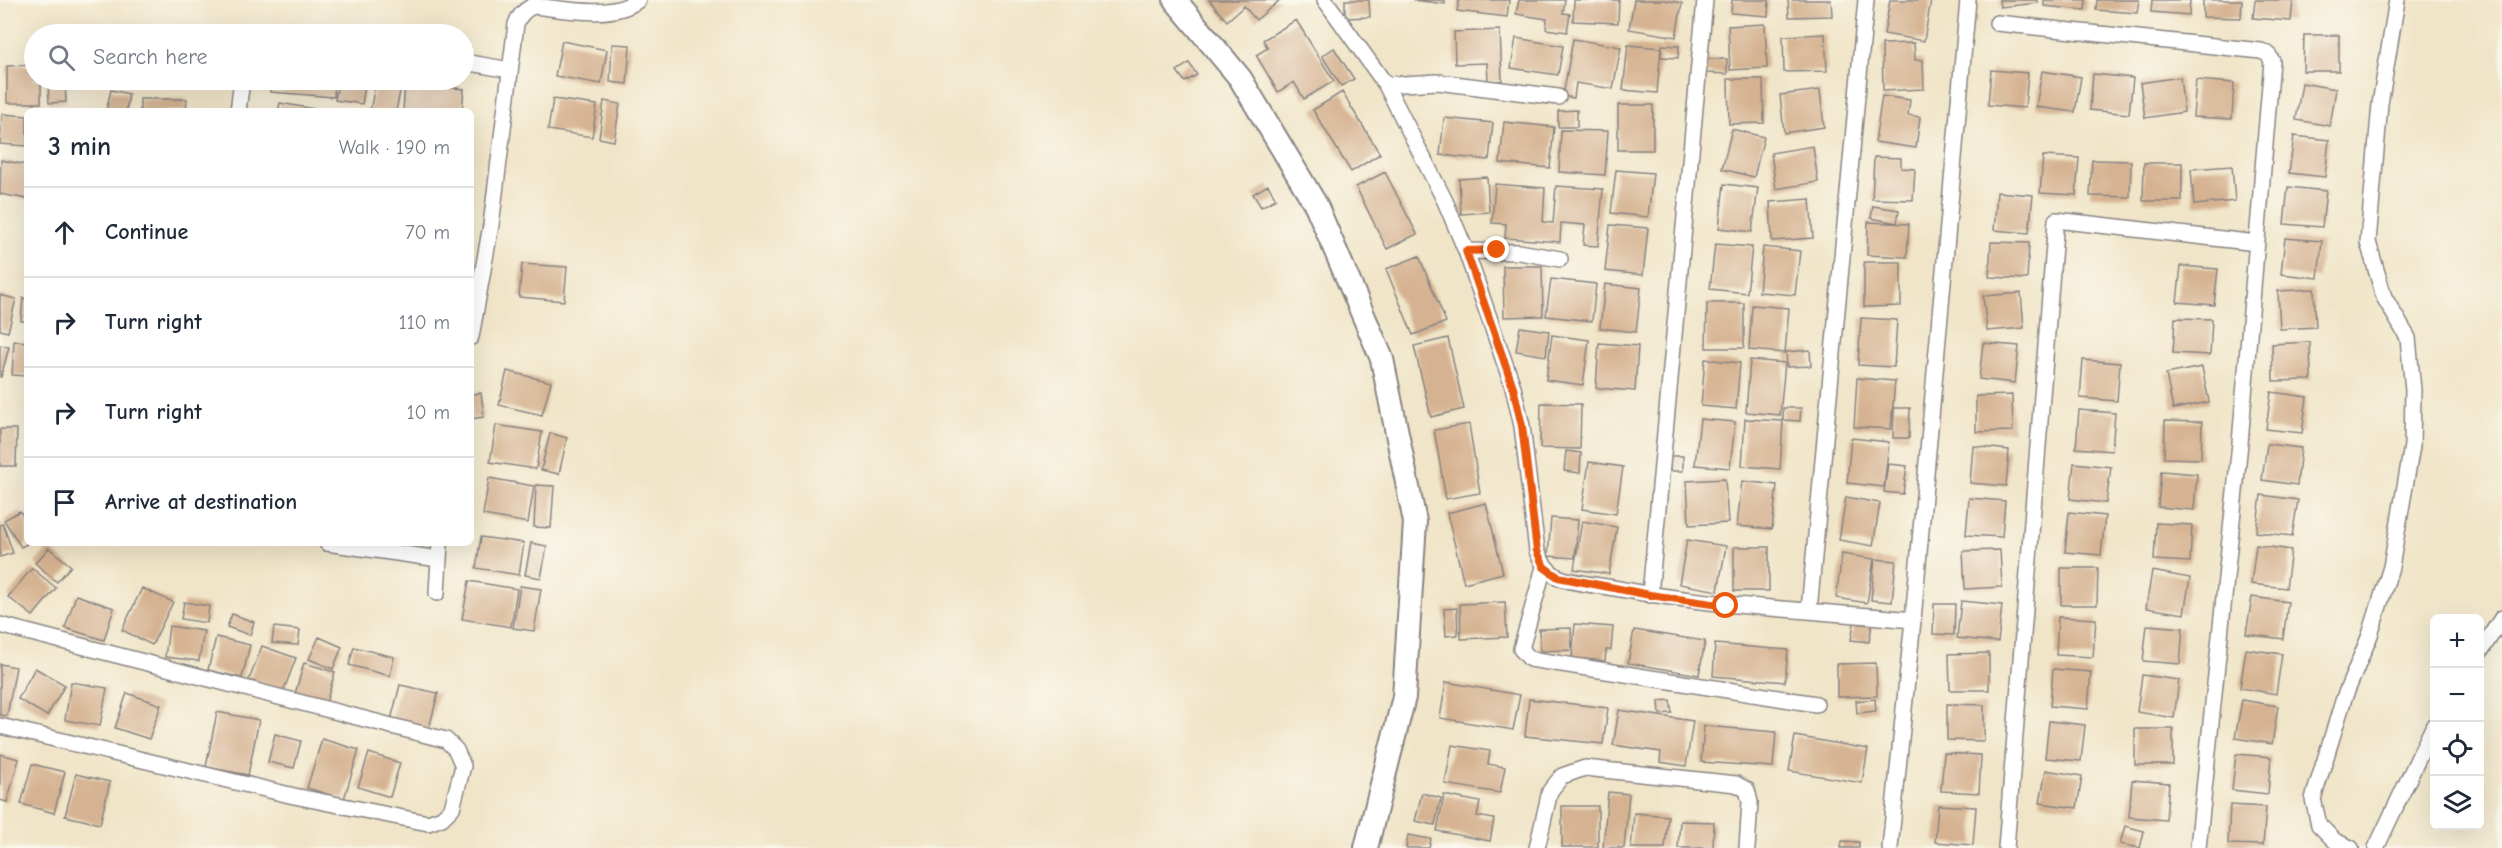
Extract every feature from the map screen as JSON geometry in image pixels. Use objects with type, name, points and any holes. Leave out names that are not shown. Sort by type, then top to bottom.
[{"type":"street","points":[[474,321],[489,243],[516,24],[525,10],[532,6],[614,12],[638,0]]},
{"type":"street","points":[[1175,0],[1240,78],[1316,205],[1382,359],[1415,522],[1404,697],[1366,848]]},
{"type":"street","points":[[1325,0],[1386,86],[1446,201],[1466,251],[1513,387],[1522,426],[1537,551],[1544,567],[1558,577],[1650,595],[1726,606],[1809,610],[1914,620]]},
{"type":"street","points":[[1650,595],[1706,0]]},
{"type":"street","points":[[1809,610],[1866,0]]},
{"type":"street","points":[[1890,848],[1914,620],[1968,0]]},
{"type":"street","points":[[2351,848],[2335,842],[2319,825],[2313,799],[2344,698],[2370,635],[2391,567],[2412,446],[2413,390],[2408,338],[2384,297],[2368,242],[2380,104],[2397,0]]},
{"type":"street","points":[[1997,23],[2260,51],[2268,54],[2272,62],[2240,442],[2198,848]]},
{"type":"street","points":[[474,65],[510,70]]},
{"type":"street","points":[[1386,86],[1438,82],[1558,97]]},
{"type":"street","points":[[238,108],[241,90]]},
{"type":"street","points":[[2006,848],[2056,220],[2257,243]]},
{"type":"street","points":[[1466,251],[1519,252],[1560,259]]},
{"type":"street","points":[[348,546],[439,559]]},
{"type":"street","points":[[437,593],[440,546]]},
{"type":"street","points":[[1544,567],[1521,649],[1530,659],[1816,704]]},
{"type":"street","points":[[2484,646],[2502,618]]},
{"type":"street","points":[[0,625],[446,740],[456,750],[463,766],[452,808],[442,818],[428,823],[294,796],[0,726]]},
{"type":"street","points":[[2376,848],[2430,733]]},
{"type":"street","points":[[1537,848],[1550,791],[1562,776],[1585,768],[1736,784],[1747,790],[1750,802],[1748,848]]},
{"type":"building","points":[[1209,0],[1280,0],[1256,20],[1244,6],[1227,21]]},
{"type":"building","points":[[1345,0],[1369,0],[1370,17],[1345,18]]},
{"type":"building","points":[[1413,0],[1445,0],[1445,4]]},
{"type":"building","points":[[1459,0],[1509,0],[1507,17],[1457,11]]},
{"type":"building","points":[[1519,0],[1565,0],[1563,13],[1570,14],[1567,32],[1546,29],[1547,19],[1516,14]]},
{"type":"building","points":[[1574,0],[1619,0],[1618,23],[1573,21]]},
{"type":"building","points":[[1634,0],[1664,0],[1682,3],[1676,37],[1629,29]]},
{"type":"building","points":[[1732,0],[1769,0],[1768,16],[1731,13]]},
{"type":"building","points":[[1788,0],[1831,0],[1832,16],[1789,17]]},
{"type":"building","points":[[1890,0],[1931,0],[1924,41],[1884,34]]},
{"type":"building","points":[[1999,0],[2037,0],[2038,3],[2000,7]]},
{"type":"building","points":[[2044,0],[2086,0],[2085,10],[2044,6]]},
{"type":"building","points":[[2097,0],[2139,0],[2137,13],[2096,10]]},
{"type":"building","points":[[2152,0],[2190,0],[2189,15],[2151,12]]},
{"type":"building","points":[[2203,0],[2242,0],[2241,18],[2203,17]]},
{"type":"building","points":[[2255,0],[2293,0],[2291,21],[2253,18]]},
{"type":"building","points":[[1296,20],[1334,81],[1304,99],[1294,82],[1278,92],[1256,55],[1268,48],[1263,40]]},
{"type":"building","points":[[1765,24],[1767,68],[1730,70],[1728,26]]},
{"type":"building","points":[[1500,30],[1502,81],[1488,81],[1487,63],[1455,64],[1454,32]]},
{"type":"building","points":[[1825,34],[1827,71],[1784,72],[1783,36]]},
{"type":"building","points":[[2304,35],[2339,35],[2339,71],[2303,71]]},
{"type":"building","points":[[1516,38],[1563,46],[1558,75],[1511,68]]},
{"type":"building","points":[[1573,39],[1621,47],[1613,89],[1576,83],[1574,98],[1563,96]]},
{"type":"building","points":[[562,41],[607,50],[601,84],[555,76]]},
{"type":"building","points":[[1914,43],[1915,60],[1923,60],[1924,89],[1883,91],[1882,44]]},
{"type":"building","points":[[612,44],[630,45],[627,84],[610,82]]},
{"type":"building","points":[[1628,45],[1661,48],[1657,93],[1623,90]]},
{"type":"building","points":[[1662,45],[1679,46],[1678,58],[1661,57]]},
{"type":"building","points":[[1334,48],[1354,79],[1341,86],[1322,56]]},
{"type":"building","points":[[1706,59],[1727,59],[1727,74],[1706,73]]},
{"type":"building","points":[[1189,63],[1197,75],[1185,82],[1177,71]]},
{"type":"building","points":[[24,65],[24,90],[41,90],[41,103],[7,103],[7,66]]},
{"type":"building","points":[[1991,70],[2028,73],[2025,108],[1988,105]]},
{"type":"building","points":[[2042,71],[2081,77],[2075,112],[2036,107]]},
{"type":"building","points":[[2093,74],[2133,78],[2129,114],[2090,110]]},
{"type":"building","points":[[2180,77],[2184,112],[2145,118],[2140,83]]},
{"type":"building","points":[[1728,79],[1763,79],[1764,123],[1729,124]]},
{"type":"building","points":[[2196,80],[2234,83],[2232,119],[2193,117]]},
{"type":"building","points":[[2302,83],[2336,89],[2330,126],[2296,120]]},
{"type":"building","points":[[48,90],[65,90],[66,102],[49,103]]},
{"type":"building","points":[[111,90],[129,94],[127,108],[107,108]]},
{"type":"building","points":[[270,90],[334,90],[334,97],[270,92]]},
{"type":"building","points":[[337,90],[364,90],[362,104],[335,100]]},
{"type":"building","points":[[374,90],[400,90],[397,108],[371,108]]},
{"type":"building","points":[[404,90],[464,90],[462,108],[403,108]]},
{"type":"building","points":[[1820,90],[1824,127],[1784,133],[1780,95]]},
{"type":"building","points":[[1342,92],[1380,154],[1351,172],[1313,110]]},
{"type":"building","points":[[1882,96],[1910,100],[1908,115],[1920,117],[1916,148],[1875,142]]},
{"type":"building","points":[[140,99],[187,99],[186,108],[140,108]]},
{"type":"building","points":[[553,99],[597,105],[592,137],[548,130]]},
{"type":"building","points":[[604,101],[620,104],[614,141],[599,138]]},
{"type":"building","points":[[280,103],[309,108],[279,108]]},
{"type":"building","points":[[1618,105],[1653,105],[1653,150],[1618,150]]},
{"type":"building","points":[[1577,110],[1577,127],[1558,127],[1558,111]]},
{"type":"building","points":[[2,114],[24,116],[24,146],[0,144]]},
{"type":"building","points":[[1444,118],[1493,123],[1489,160],[1440,155]]},
{"type":"building","points":[[1504,122],[1554,127],[1550,168],[1500,163]]},
{"type":"building","points":[[1732,129],[1764,137],[1754,177],[1722,169]]},
{"type":"building","points":[[1561,130],[1608,131],[1605,175],[1559,172]]},
{"type":"building","points":[[2294,136],[2329,140],[2325,177],[2289,173]]},
{"type":"building","points":[[1813,146],[1818,182],[1776,189],[1771,153]]},
{"type":"building","points":[[2043,156],[2079,158],[2076,195],[2040,193]]},
{"type":"building","points":[[1874,157],[1901,158],[1901,168],[1915,169],[1913,200],[1872,199]]},
{"type":"building","points":[[1,160],[24,164],[24,198],[0,194]]},
{"type":"building","points":[[2092,160],[2131,161],[2130,197],[2090,196]]},
{"type":"building","points":[[2144,163],[2182,163],[2182,201],[2143,201]]},
{"type":"building","points":[[2232,166],[2235,201],[2194,205],[2191,169]]},
{"type":"building","points":[[1616,170],[1653,173],[1648,217],[1611,213]]},
{"type":"building","points":[[1385,172],[1417,234],[1387,249],[1356,187]]},
{"type":"building","points":[[1487,177],[1489,212],[1461,214],[1459,179]]},
{"type":"building","points":[[1495,184],[1545,188],[1543,222],[1553,223],[1556,186],[1603,189],[1598,246],[1583,245],[1585,225],[1561,223],[1560,242],[1505,238],[1506,224],[1492,223]]},
{"type":"building","points":[[1724,184],[1758,188],[1752,232],[1719,228]]},
{"type":"building","points":[[1268,185],[1276,199],[1261,207],[1253,194]]},
{"type":"building","points":[[2288,187],[2326,191],[2322,227],[2284,224]]},
{"type":"building","points":[[1997,192],[2033,195],[2029,233],[1994,230]]},
{"type":"building","points":[[1810,199],[1813,238],[1772,241],[1770,202]]},
{"type":"building","points":[[1873,206],[1899,210],[1897,223],[1871,218]]},
{"type":"building","points":[[1868,222],[1909,224],[1907,257],[1867,255]]},
{"type":"building","points":[[1610,225],[1648,228],[1643,275],[1605,271]]},
{"type":"building","points":[[2285,238],[2322,241],[2318,278],[2281,274]]},
{"type":"building","points":[[1991,242],[2029,243],[2027,279],[1989,277]]},
{"type":"building","points":[[1715,244],[1752,247],[1747,293],[1710,289]]},
{"type":"building","points":[[1763,247],[1800,251],[1795,295],[1759,292]]},
{"type":"building","points":[[1419,256],[1446,322],[1413,335],[1386,269]]},
{"type":"building","points":[[1864,262],[1901,262],[1901,306],[1864,307]]},
{"type":"building","points":[[522,264],[567,267],[564,301],[519,297]]},
{"type":"building","points":[[1503,266],[1542,266],[1543,316],[1504,317]]},
{"type":"building","points":[[2181,266],[2218,269],[2214,305],[2177,302]]},
{"type":"building","points":[[1551,279],[1596,284],[1592,321],[1546,316]]},
{"type":"building","points":[[1605,284],[1641,288],[1636,332],[1600,328]]},
{"type":"building","points":[[2314,289],[2316,327],[2280,329],[2278,291]]},
{"type":"building","points":[[2021,293],[2024,328],[1987,331],[1983,296]]},
{"type":"building","points":[[0,295],[16,299],[8,332],[0,330]]},
{"type":"building","points":[[23,298],[24,321],[21,321]]},
{"type":"building","points":[[1707,303],[1744,303],[1744,348],[1706,348]]},
{"type":"building","points":[[1752,305],[1789,308],[1785,353],[1749,350]]},
{"type":"building","points":[[1861,318],[1897,320],[1894,367],[1858,365]]},
{"type":"building","points":[[2175,318],[2212,319],[2210,355],[2173,353]]},
{"type":"building","points":[[1520,327],[1549,331],[1546,356],[1516,351]]},
{"type":"building","points":[[1552,335],[1589,340],[1583,385],[1546,380]]},
{"type":"building","points":[[1448,338],[1464,409],[1431,417],[1414,346]]},
{"type":"building","points":[[14,341],[24,342],[24,376],[12,375]]},
{"type":"building","points":[[2310,342],[2311,380],[2273,381],[2272,344]]},
{"type":"building","points":[[1599,343],[1638,346],[1635,391],[1596,388]]},
{"type":"building","points":[[1983,343],[2019,346],[2015,383],[1979,379]]},
{"type":"building","points":[[0,345],[9,347],[1,377],[0,377]]},
{"type":"building","points":[[1810,350],[1811,366],[1787,367],[1786,352]]},
{"type":"building","points":[[1705,359],[1740,363],[1736,409],[1701,406]]},
{"type":"building","points":[[1750,360],[1785,363],[1780,415],[1746,412]]},
{"type":"building","points":[[2083,360],[2120,363],[2117,401],[2080,398]]},
{"type":"building","points":[[2202,367],[2209,402],[2173,409],[2166,374]]},
{"type":"building","points":[[507,371],[551,382],[542,415],[499,405]]},
{"type":"building","points":[[1857,378],[1895,381],[1891,429],[1854,427]]},
{"type":"building","points":[[2271,392],[2307,397],[2302,433],[2266,429]]},
{"type":"building","points":[[481,393],[484,417],[474,419],[474,394]]},
{"type":"building","points":[[2012,395],[2013,431],[1976,432],[1976,396]]},
{"type":"building","points":[[1541,403],[1581,404],[1580,449],[1540,448]]},
{"type":"building","points":[[1783,408],[1801,408],[1800,421],[1783,420]]},
{"type":"building","points":[[1894,408],[1910,408],[1909,438],[1893,438]]},
{"type":"building","points":[[2079,410],[2115,413],[2112,451],[2076,448]]},
{"type":"building","points":[[1700,419],[1735,422],[1730,468],[1695,465]]},
{"type":"building","points":[[1745,419],[1783,421],[1780,469],[1742,466]]},
{"type":"building","points":[[2165,421],[2202,422],[2201,459],[2164,458]]},
{"type":"building","points":[[1469,424],[1480,493],[1446,499],[1434,430]]},
{"type":"building","points":[[496,425],[542,432],[536,469],[490,462]]},
{"type":"building","points":[[0,429],[17,429],[16,466],[0,466]]},
{"type":"building","points":[[550,433],[567,438],[559,474],[541,470]]},
{"type":"building","points":[[1851,438],[1889,442],[1884,487],[1847,483]]},
{"type":"building","points":[[2267,444],[2301,448],[2297,485],[2262,480]]},
{"type":"building","points":[[1973,446],[2009,450],[2006,486],[1970,483]]},
{"type":"building","points":[[1566,451],[1581,453],[1580,473],[1564,471]]},
{"type":"building","points":[[1670,456],[1683,456],[1683,471],[1670,471]]},
{"type":"building","points":[[1589,462],[1623,467],[1616,514],[1582,509]]},
{"type":"building","points":[[2074,463],[2111,467],[2106,503],[2070,499]]},
{"type":"building","points":[[1888,464],[1907,466],[1903,494],[1884,492]]},
{"type":"building","points":[[2161,471],[2197,474],[2194,510],[2158,507]]},
{"type":"building","points":[[489,478],[534,486],[528,523],[483,515]]},
{"type":"building","points":[[1725,479],[1728,523],[1689,525],[1687,481]]},
{"type":"building","points":[[1742,481],[1777,485],[1772,529],[1737,526]]},
{"type":"building","points":[[536,485],[554,486],[551,528],[534,527]]},
{"type":"building","points":[[2261,495],[2298,500],[2292,536],[2256,532]]},
{"type":"building","points":[[1846,497],[1880,503],[1873,546],[1839,540]]},
{"type":"building","points":[[1969,498],[2005,501],[2002,537],[1966,535]]},
{"type":"building","points":[[1486,503],[1503,573],[1464,583],[1447,513]]},
{"type":"building","points":[[20,511],[24,517],[24,546],[21,547],[4,520]]},
{"type":"building","points":[[2069,512],[2105,516],[2101,555],[2065,552]]},
{"type":"building","points":[[1551,518],[1578,520],[1575,558],[1548,556]]},
{"type":"building","points":[[1582,521],[1617,527],[1609,574],[1574,569]]},
{"type":"building","points":[[2156,523],[2192,525],[2190,562],[2154,560]]},
{"type":"building","points":[[3,524],[13,553],[0,557],[0,525]]},
{"type":"building","points":[[481,537],[524,543],[519,575],[476,568]]},
{"type":"building","points":[[1687,540],[1726,546],[1718,591],[1679,584]]},
{"type":"building","points":[[531,543],[547,546],[541,578],[525,575]]},
{"type":"building","points":[[2256,545],[2291,550],[2286,588],[2251,584]]},
{"type":"building","points":[[1734,547],[1769,547],[1769,591],[1734,591]]},
{"type":"building","points":[[49,548],[71,566],[57,582],[35,563]]},
{"type":"building","points":[[2000,550],[2002,587],[1965,589],[1963,551]]},
{"type":"building","points":[[1842,554],[1874,559],[1867,603],[1836,598]]},
{"type":"building","points":[[1875,559],[1896,561],[1892,602],[1871,600]]},
{"type":"building","points":[[32,568],[56,588],[33,616],[8,597]]},
{"type":"building","points":[[2061,568],[2098,568],[2097,605],[2061,605]]},
{"type":"building","points":[[2152,571],[2190,578],[2184,614],[2146,608]]},
{"type":"building","points":[[469,581],[517,589],[511,627],[462,619]]},
{"type":"building","points":[[520,586],[541,589],[534,631],[513,628]]},
{"type":"building","points":[[142,588],[173,602],[152,645],[122,630]]},
{"type":"building","points":[[76,595],[114,608],[104,640],[65,628]]},
{"type":"building","points":[[2252,597],[2288,602],[2283,639],[2246,634]]},
{"type":"building","points":[[1961,601],[2002,605],[1998,642],[1957,638]]},
{"type":"building","points":[[184,602],[209,606],[207,623],[181,619]]},
{"type":"building","points":[[1505,602],[1507,637],[1461,639],[1460,604]]},
{"type":"building","points":[[1934,604],[1955,604],[1954,635],[1933,634]]},
{"type":"building","points":[[1457,608],[1458,635],[1446,636],[1444,609]]},
{"type":"building","points":[[232,614],[254,622],[250,635],[227,627]]},
{"type":"building","points":[[2058,617],[2096,619],[2093,657],[2056,655]]},
{"type":"building","points":[[1854,623],[1872,625],[1869,642],[1851,640]]},
{"type":"building","points":[[1575,624],[1613,627],[1611,650],[1606,650],[1605,661],[1572,658]]},
{"type":"building","points":[[2147,625],[2183,628],[2180,664],[2143,661]]},
{"type":"building","points":[[169,626],[204,631],[199,661],[165,657]]},
{"type":"building","points":[[274,627],[300,630],[298,645],[272,643]]},
{"type":"building","points":[[1571,628],[1572,650],[1540,651],[1539,629]]},
{"type":"building","points":[[1634,630],[1705,641],[1699,675],[1628,663]]},
{"type":"building","points":[[216,637],[250,645],[242,678],[208,670]]},
{"type":"building","points":[[319,637],[342,647],[333,669],[309,659]]},
{"type":"building","points":[[1715,644],[1788,650],[1785,682],[1713,676]]},
{"type":"building","points":[[262,646],[296,658],[283,692],[249,680]]},
{"type":"building","points":[[354,647],[394,657],[390,676],[349,665]]},
{"type":"building","points":[[2246,649],[2282,654],[2276,694],[2240,688]]},
{"type":"building","points":[[1989,653],[1989,690],[1950,690],[1949,654]]},
{"type":"building","points":[[304,663],[335,672],[326,703],[295,694]]},
{"type":"building","points":[[1876,663],[1877,696],[1837,697],[1837,664]]},
{"type":"building","points":[[0,664],[16,667],[7,716],[0,715]]},
{"type":"building","points":[[35,668],[65,685],[47,716],[18,699]]},
{"type":"building","points":[[2053,669],[2091,672],[2088,709],[2050,706]]},
{"type":"building","points":[[2142,675],[2179,680],[2174,718],[2137,712]]},
{"type":"building","points":[[71,682],[107,688],[100,726],[65,720]]},
{"type":"building","points":[[1446,682],[1520,695],[1513,730],[1440,718]]},
{"type":"building","points":[[400,685],[438,693],[429,729],[391,720]]},
{"type":"building","points":[[127,693],[161,705],[149,739],[115,728]]},
{"type":"building","points":[[1529,699],[1608,708],[1603,744],[1525,736]]},
{"type":"building","points":[[1875,699],[1876,711],[1857,713],[1856,701]]},
{"type":"building","points":[[1670,700],[1672,713],[1660,714],[1659,701]]},
{"type":"building","points":[[2242,700],[2278,706],[2272,744],[2235,738]]},
{"type":"building","points":[[1947,704],[1984,705],[1984,741],[1947,740]]},
{"type":"building","points":[[1619,710],[1693,721],[1686,766],[1660,762],[1661,752],[1613,745]]},
{"type":"building","points":[[217,712],[259,720],[248,775],[206,767]]},
{"type":"building","points":[[2049,721],[2085,725],[2081,761],[2045,758]]},
{"type":"building","points":[[1704,726],[1776,732],[1773,767],[1701,762]]},
{"type":"building","points":[[2135,729],[2173,729],[2173,765],[2135,765]]},
{"type":"building","points":[[275,734],[301,741],[294,768],[268,762]]},
{"type":"building","points":[[1795,736],[1868,749],[1862,783],[1789,771]]},
{"type":"building","points":[[322,739],[359,750],[344,799],[307,788]]},
{"type":"building","points":[[1452,745],[1490,751],[1488,764],[1505,767],[1500,793],[1445,784]]},
{"type":"building","points":[[369,753],[400,763],[390,797],[358,787]]},
{"type":"building","points":[[1944,753],[1981,755],[1979,793],[1941,791]]},
{"type":"building","points":[[0,754],[19,759],[7,802],[0,800]]},
{"type":"building","points":[[2236,754],[2271,757],[2268,794],[2232,790]]},
{"type":"building","points":[[32,764],[65,772],[54,813],[21,804]]},
{"type":"building","points":[[2046,770],[2082,776],[2077,808],[2040,803]]},
{"type":"building","points":[[76,774],[110,782],[100,824],[65,816]]},
{"type":"building","points":[[2132,780],[2169,783],[2166,820],[2129,817]]},
{"type":"building","points":[[1608,792],[1629,794],[1624,848],[1603,848]]},
{"type":"building","points":[[1422,793],[1441,798],[1435,825],[1415,821]]},
{"type":"building","points":[[1444,795],[1480,802],[1477,816],[1494,819],[1490,841],[1437,831]]},
{"type":"building","points":[[1938,805],[1976,807],[1973,845],[1935,842]]},
{"type":"building","points":[[2230,805],[2266,807],[2263,845],[2228,844]]},
{"type":"building","points":[[1562,806],[1598,806],[1598,847],[1562,847]]},
{"type":"building","points":[[1634,813],[1668,816],[1665,848],[1631,848]]},
{"type":"building","points":[[1680,821],[1714,822],[1713,848],[1678,848]]},
{"type":"building","points":[[2125,826],[2144,831],[2140,848],[2120,844]]},
{"type":"building","points":[[1408,835],[1431,839],[1429,848],[1406,848]]},
{"type":"building","points":[[1842,841],[1859,842],[1859,848],[1841,848]]},
{"type":"route","points":[[1497,250],[1466,251],[1513,387],[1522,426],[1537,551],[1544,567],[1558,577],[1650,595],[1726,606]]}]
